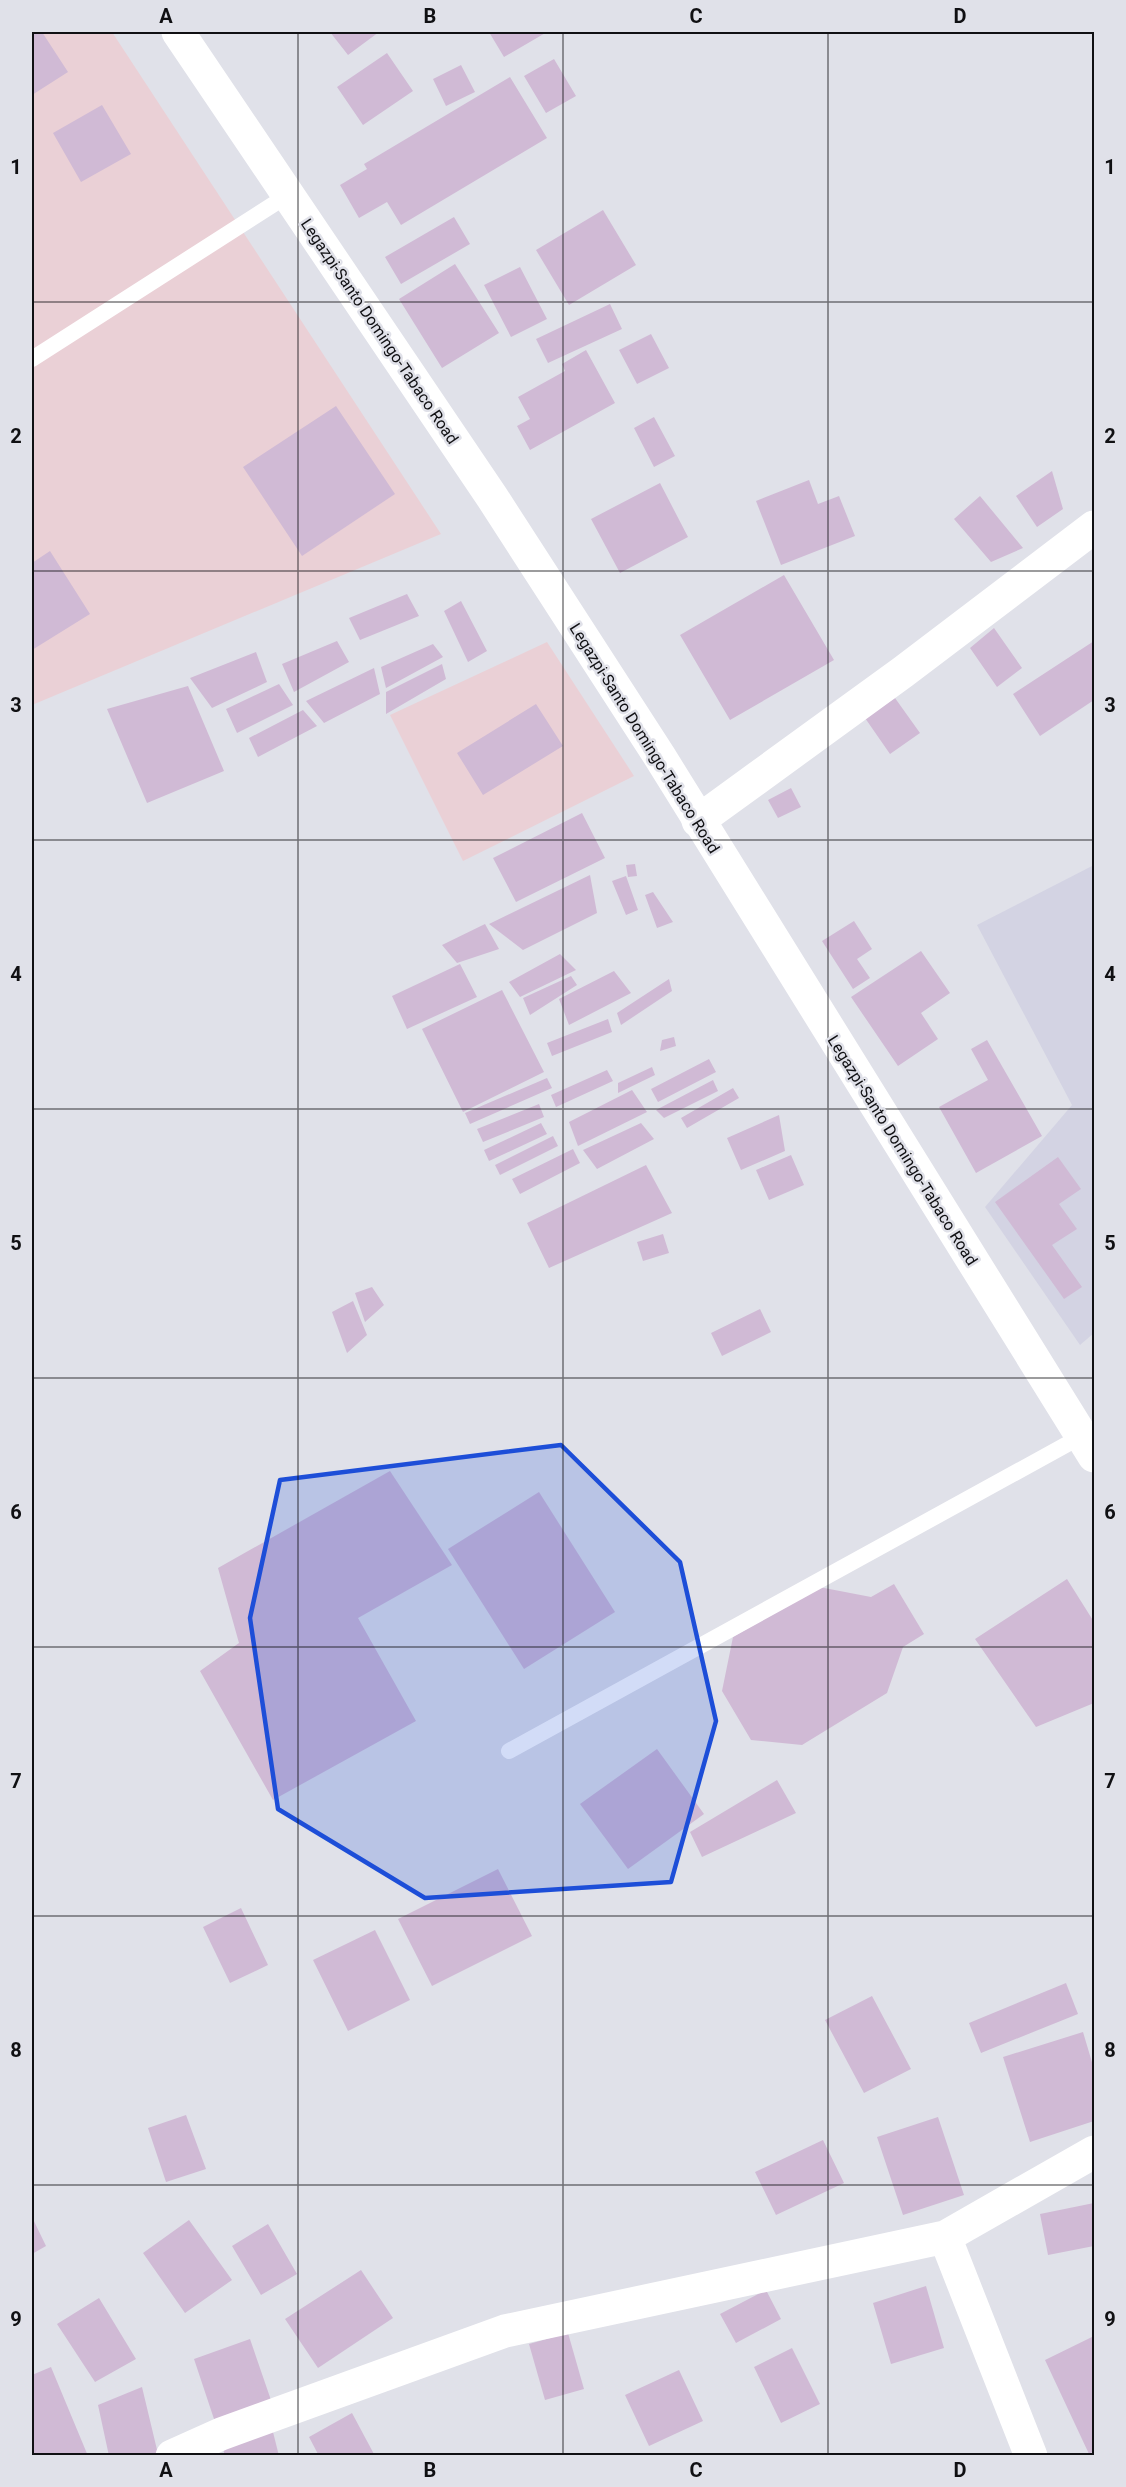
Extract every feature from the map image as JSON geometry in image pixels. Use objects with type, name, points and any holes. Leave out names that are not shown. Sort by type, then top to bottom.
[{"type":"street","name":"Legazpi-Santo Domingo-Tabaco Road","points":[[178,32],[492,497],[660,757],[1088,1446]]},
{"type":"street","points":[[698,821],[903,672],[1095,527]]},
{"type":"street","points":[[172,2456],[221,2434],[505,2331],[945,2237],[1095,2152]]},
{"type":"street","points":[[945,2237],[1031,2456]]},
{"type":"lane","points":[[32,358],[288,195]]},
{"type":"lane","points":[[509,1751],[1088,1446]]},
{"type":"highlighted area","points":[[561,1445],[680,1562],[716,1721],[671,1882],[425,1898],[278,1809],[250,1618],[280,1480]]},
{"type":"shaded area","points":[[32,32],[112,32],[441,534],[32,705]]},
{"type":"shaded area","points":[[547,642],[634,776],[463,861],[390,715]]},
{"type":"shaded area","points":[[1094,865],[1094,1333],[1080,1345],[985,1207],[1072,1105],[977,925]]},
{"type":"building","points":[[32,32],[42,32],[68,72],[32,95]]},
{"type":"building","points":[[330,32],[379,32],[348,55]]},
{"type":"building","points":[[489,32],[547,32],[504,57]]},
{"type":"building","points":[[387,53],[413,91],[363,125],[337,87]]},
{"type":"building","points":[[554,59],[576,96],[546,113],[524,76]]},
{"type":"building","points":[[461,65],[475,92],[446,106],[433,79]]},
{"type":"building","points":[[510,77],[547,138],[401,225],[387,202],[359,218],[340,185],[367,169],[364,164]]},
{"type":"building","points":[[102,105],[131,154],[81,182],[53,133]]},
{"type":"building","points":[[603,210],[636,265],[569,305],[536,250]]},
{"type":"building","points":[[454,217],[470,244],[401,284],[385,257]]},
{"type":"building","points":[[455,264],[499,333],[442,368],[399,299]]},
{"type":"building","points":[[520,267],[547,319],[511,337],[484,285]]},
{"type":"building","points":[[610,304],[622,329],[548,363],[536,339]]},
{"type":"building","points":[[651,334],[669,368],[637,384],[619,350]]},
{"type":"building","points":[[586,350],[615,403],[530,450],[517,426],[530,419],[518,397],[565,371],[562,364]]},
{"type":"building","points":[[336,406],[395,494],[302,556],[243,467]]},
{"type":"building","points":[[654,417],[675,456],[654,467],[634,428]]},
{"type":"building","points":[[1052,471],[1063,509],[1037,527],[1016,496]]},
{"type":"building","points":[[809,480],[818,504],[839,496],[855,536],[781,565],[756,501]]},
{"type":"building","points":[[660,483],[688,537],[620,573],[591,519]]},
{"type":"building","points":[[980,496],[1023,548],[991,562],[954,519]]},
{"type":"building","points":[[50,551],[90,614],[32,650],[32,563]]},
{"type":"building","points":[[784,575],[834,660],[730,720],[680,635]]},
{"type":"building","points":[[407,594],[419,616],[360,640],[349,618]]},
{"type":"building","points":[[461,601],[487,651],[468,662],[444,611]]},
{"type":"building","points":[[994,628],[1022,668],[997,687],[970,648]]},
{"type":"building","points":[[337,641],[349,662],[294,692],[282,664]]},
{"type":"building","points":[[1094,641],[1094,700],[1040,736],[1013,694]]},
{"type":"building","points":[[433,644],[443,657],[386,688],[381,667]]},
{"type":"building","points":[[256,652],[267,682],[212,708],[190,678]]},
{"type":"building","points":[[442,664],[446,679],[386,714],[386,692]]},
{"type":"building","points":[[374,668],[380,694],[324,723],[306,701]]},
{"type":"building","points":[[279,684],[293,705],[237,733],[226,709]]},
{"type":"building","points":[[188,686],[224,771],[147,803],[107,709]]},
{"type":"building","points":[[895,698],[920,733],[890,754],[865,718]]},
{"type":"building","points":[[536,704],[563,746],[483,795],[457,753]]},
{"type":"building","points":[[303,710],[317,726],[258,757],[249,738]]},
{"type":"building","points":[[791,788],[801,807],[778,818],[768,800]]},
{"type":"building","points":[[582,813],[605,858],[516,902],[493,858]]},
{"type":"building","points":[[635,864],[637,876],[628,877],[626,865]]},
{"type":"building","points":[[590,875],[597,913],[523,950],[489,924]]},
{"type":"building","points":[[626,876],[638,910],[626,915],[612,881]]},
{"type":"building","points":[[653,892],[673,922],[657,928],[645,895]]},
{"type":"building","points":[[854,921],[872,949],[857,959],[870,978],[853,989],[822,941]]},
{"type":"building","points":[[485,924],[499,949],[457,963],[442,945]]},
{"type":"building","points":[[921,951],[950,993],[921,1013],[938,1039],[898,1066],[851,997]]},
{"type":"building","points":[[560,954],[576,970],[520,997],[509,982]]},
{"type":"building","points":[[460,964],[477,997],[407,1029],[392,996]]},
{"type":"building","points":[[614,971],[631,993],[569,1025],[559,999]]},
{"type":"building","points":[[571,976],[577,985],[530,1015],[523,998]]},
{"type":"building","points":[[669,979],[672,991],[621,1025],[617,1013]]},
{"type":"building","points":[[502,990],[544,1072],[463,1112],[422,1029]]},
{"type":"building","points":[[608,1019],[612,1032],[552,1056],[547,1043]]},
{"type":"building","points":[[674,1037],[676,1046],[660,1051],[662,1040]]},
{"type":"building","points":[[987,1040],[1042,1136],[976,1173],[939,1107],[988,1080],[971,1049]]},
{"type":"building","points":[[709,1059],[716,1072],[658,1102],[651,1089]]},
{"type":"building","points":[[652,1067],[655,1075],[618,1093],[618,1083]]},
{"type":"building","points":[[607,1070],[613,1081],[556,1107],[551,1095]]},
{"type":"building","points":[[547,1078],[552,1088],[470,1124],[465,1113]]},
{"type":"building","points":[[713,1080],[718,1091],[664,1118],[656,1110]]},
{"type":"building","points":[[733,1088],[739,1098],[687,1128],[681,1118]]},
{"type":"building","points":[[632,1090],[647,1112],[578,1146],[569,1122]]},
{"type":"building","points":[[539,1104],[544,1117],[483,1142],[477,1129]]},
{"type":"building","points":[[779,1115],[785,1151],[741,1170],[727,1138]]},
{"type":"building","points":[[541,1123],[547,1134],[489,1161],[484,1150]]},
{"type":"building","points":[[641,1123],[654,1139],[597,1169],[583,1150]]},
{"type":"building","points":[[553,1136],[558,1146],[500,1175],[495,1165]]},
{"type":"building","points":[[573,1149],[580,1163],[520,1194],[512,1179]]},
{"type":"building","points":[[791,1155],[804,1185],[769,1200],[756,1170]]},
{"type":"building","points":[[1058,1157],[1081,1189],[1059,1204],[1077,1229],[1052,1245],[1082,1287],[1064,1299],[995,1202]]},
{"type":"building","points":[[646,1165],[672,1213],[549,1268],[527,1223]]},
{"type":"building","points":[[663,1234],[669,1253],[643,1261],[637,1242]]},
{"type":"building","points":[[372,1287],[384,1305],[365,1322],[355,1293]]},
{"type":"building","points":[[353,1301],[367,1335],[347,1353],[332,1312]]},
{"type":"building","points":[[760,1309],[771,1332],[722,1356],[711,1333]]},
{"type":"building","points":[[390,1471],[452,1565],[358,1618],[416,1721],[273,1800],[200,1671],[239,1643],[218,1568]]},
{"type":"building","points":[[539,1492],[615,1612],[524,1669],[448,1549]]},
{"type":"building","points":[[1067,1579],[1094,1622],[1094,1703],[1036,1727],[975,1639]]},
{"type":"building","points":[[894,1584],[924,1634],[903,1647],[887,1693],[802,1745],[751,1740],[722,1691],[733,1637],[819,1587],[871,1597]]},
{"type":"building","points":[[657,1749],[704,1814],[628,1869],[580,1804]]},
{"type":"building","points":[[777,1780],[796,1813],[702,1857],[690,1832]]},
{"type":"building","points":[[498,1869],[532,1936],[432,1986],[398,1919]]},
{"type":"building","points":[[241,1908],[268,1965],[230,1983],[203,1927]]},
{"type":"building","points":[[375,1930],[410,2000],[348,2031],[313,1960]]},
{"type":"building","points":[[1066,1983],[1078,2014],[981,2053],[969,2023]]},
{"type":"building","points":[[872,1996],[911,2069],[864,2093],[825,2020]]},
{"type":"building","points":[[1083,2032],[1094,2069],[1094,2121],[1030,2142],[1003,2057]]},
{"type":"building","points":[[186,2115],[206,2169],[166,2182],[148,2128]]},
{"type":"building","points":[[938,2117],[964,2195],[903,2215],[877,2137]]},
{"type":"building","points":[[823,2140],[844,2183],[776,2215],[755,2172]]},
{"type":"building","points":[[1094,2203],[1094,2246],[1048,2255],[1040,2214]]},
{"type":"building","points":[[32,2217],[46,2246],[32,2254]]},
{"type":"building","points":[[189,2220],[232,2280],[185,2313],[143,2253]]},
{"type":"building","points":[[268,2224],[297,2274],[261,2295],[232,2246]]},
{"type":"building","points":[[361,2270],[393,2318],[318,2368],[285,2319]]},
{"type":"building","points":[[926,2286],[944,2348],[891,2364],[873,2303]]},
{"type":"building","points":[[766,2290],[781,2319],[736,2343],[720,2314]]},
{"type":"building","points":[[99,2298],[136,2359],[95,2382],[57,2324]]},
{"type":"building","points":[[568,2333],[584,2389],[545,2400],[529,2344]]},
{"type":"building","points":[[1094,2336],[1094,2451],[1089,2454],[1045,2360]]},
{"type":"building","points":[[250,2339],[273,2406],[216,2425],[194,2359]]},
{"type":"building","points":[[792,2348],[820,2404],[781,2423],[754,2367]]},
{"type":"building","points":[[51,2367],[88,2456],[32,2456],[32,2375]]},
{"type":"building","points":[[679,2370],[703,2421],[649,2446],[625,2395]]},
{"type":"building","points":[[142,2387],[158,2454],[109,2456],[98,2405]]},
{"type":"building","points":[[352,2413],[375,2456],[319,2456],[309,2437]]},
{"type":"building","points":[[272,2428],[279,2456],[225,2456],[221,2441]]}]
